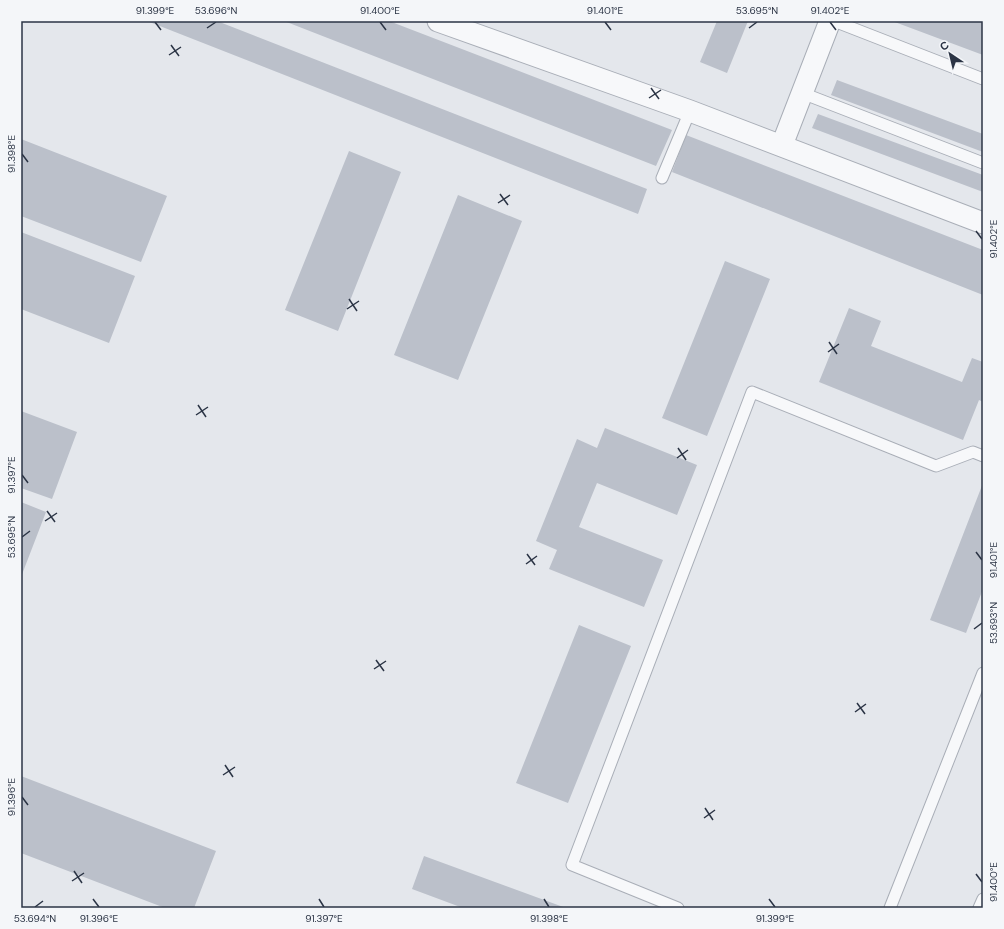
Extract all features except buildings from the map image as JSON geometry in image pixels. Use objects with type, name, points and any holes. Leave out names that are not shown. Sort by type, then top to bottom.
[{"type":"street","points":[[438,21],[782,145],[983,223]]},
{"type":"street","points":[[782,145],[830,21]]},
{"type":"lane","points":[[834,21],[983,79]]},
{"type":"lane","points":[[802,93],[983,163]]},
{"type":"lane","points":[[662,178],[690,111]]},
{"type":"lane","points":[[678,908],[572,865],[752,392],[936,466],[973,452],[983,456]]},
{"type":"lane","points":[[890,908],[983,673]]},
{"type":"lane","points":[[980,908],[983,899]]}]
